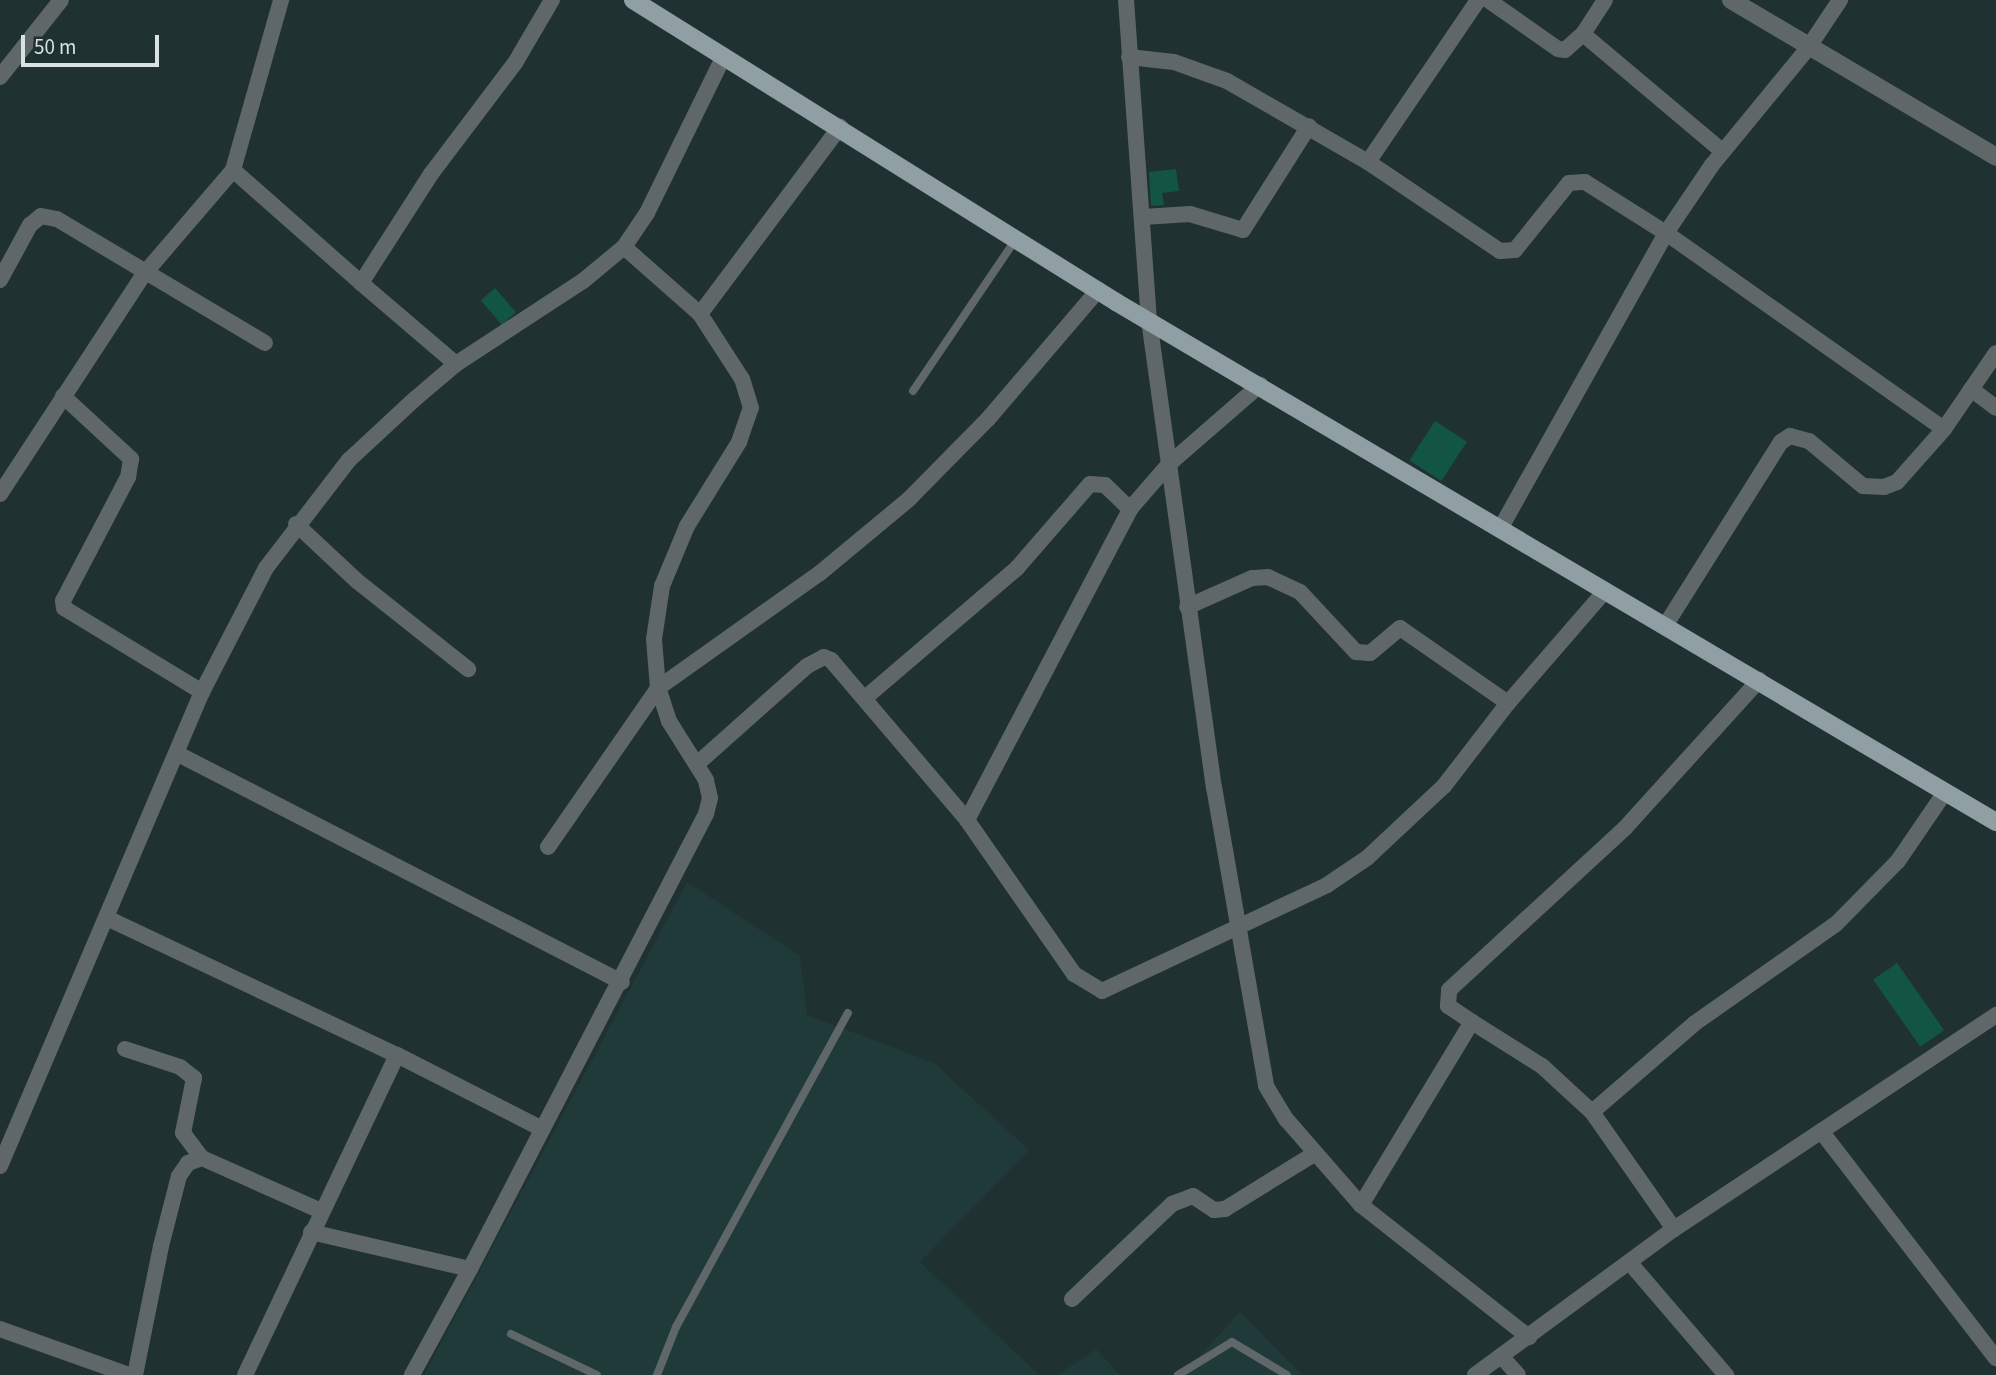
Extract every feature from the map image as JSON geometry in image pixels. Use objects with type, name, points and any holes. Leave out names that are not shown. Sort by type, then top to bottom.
[{"type":"main road","points":[[633,0],[1098,290],[1996,822]]},
{"type":"street","points":[[0,77],[61,0]]},
{"type":"street","points":[[0,494],[144,274],[233,170],[281,0]]},
{"type":"street","points":[[361,283],[431,174],[515,63],[552,0]]},
{"type":"street","points":[[1126,0],[1149,320],[1187,607],[1266,1086],[1314,1154],[1361,1205],[1529,1337]]},
{"type":"street","points":[[1367,162],[1478,0]]},
{"type":"street","points":[[1488,0],[1558,49],[1565,50],[1583,34],[1605,0]]},
{"type":"street","points":[[1731,0],[1996,157]]},
{"type":"street","points":[[1500,529],[1666,233],[1722,151],[1808,48],[1840,0]]},
{"type":"street","points":[[1583,34],[1722,151]]},
{"type":"street","points":[[0,1166],[109,919],[202,692],[266,568],[296,524],[349,460],[456,364],[583,281],[624,247],[647,213],[724,56]]},
{"type":"street","points":[[1129,57],[1174,62],[1227,81],[1309,126],[1508,253],[1523,242],[1569,183],[1577,179],[1666,233],[1944,429]]},
{"type":"street","points":[[1143,217],[1191,214],[1243,230],[1309,126]]},
{"type":"street","points":[[701,314],[840,127]]},
{"type":"street","points":[[233,170],[456,364]]},
{"type":"street","points":[[2,271],[30,225],[41,216],[57,219],[144,274],[265,343]]},
{"type":"street","points":[[412,1375],[622,982],[706,814],[710,798],[697,764],[669,721],[658,688],[654,639],[662,586],[687,526],[739,442],[751,408],[742,379],[701,314],[624,247]]},
{"type":"street","points":[[548,847],[658,688],[820,573],[909,499],[988,419],[1098,290]]},
{"type":"street","points":[[1665,626],[1781,442],[1790,436],[1809,441],[1853,480],[1863,486],[1884,487],[1906,475],[1944,429],[1996,353]]},
{"type":"street","points":[[967,820],[1130,509],[1169,464],[1260,385]]},
{"type":"street","points":[[1971,389],[1996,408]]},
{"type":"street","points":[[63,396],[131,459],[128,477],[64,608],[202,692]]},
{"type":"street","points":[[865,698],[1017,568],[1090,484],[1105,485],[1130,509]]},
{"type":"street","points":[[296,524],[357,581],[468,669]]},
{"type":"street","points":[[1187,607],[1252,578],[1277,579],[1300,592],[1356,652],[1370,653],[1400,628],[1508,703]]},
{"type":"street","points":[[697,764],[816,660],[831,660],[967,820],[1074,974],[1093,989],[1102,991],[1327,885],[1367,858],[1444,786],[1508,703],[1605,591]]},
{"type":"street","points":[[1674,1229],[1592,1112],[1542,1066],[1448,1006],[1449,990],[1625,828],[1759,680]]},
{"type":"street","points":[[178,754],[622,982]]},
{"type":"street","points":[[1592,1112],[1695,1023],[1836,925],[1898,862],[1945,792]]},
{"type":"street","points":[[109,919],[397,1055],[542,1129]]},
{"type":"street","points":[[1475,1375],[1674,1229],[1996,1016]]},
{"type":"street","points":[[1361,1205],[1472,1023]]},
{"type":"street","points":[[125,1049],[180,1067],[194,1078],[183,1133],[202,1158],[321,1210]]},
{"type":"street","points":[[245,1375],[321,1210],[397,1055]]},
{"type":"street","points":[[1821,1131],[1996,1358]]},
{"type":"street","points":[[1072,1299],[1172,1204],[1193,1196],[1214,1210],[1225,1209],[1314,1154]]},
{"type":"street","points":[[135,1375],[179,1176],[188,1163],[202,1158]]},
{"type":"street","points":[[311,1232],[470,1269]]},
{"type":"street","points":[[1630,1263],[1726,1375]]},
{"type":"street","points":[[0,1329],[129,1375]]},
{"type":"street","points":[[1501,1356],[1518,1375]]},
{"type":"lane","points":[[913,391],[1016,239]]},
{"type":"lane","points":[[657,1375],[682,1317],[848,1013]]},
{"type":"lane","points":[[511,1334],[597,1375]]},
{"type":"lane","points":[[1178,1375],[1232,1342],[1287,1375]]},
{"type":"shaded area","points":[[687,882],[800,956],[807,1015],[934,1063],[1029,1150],[920,1262],[1039,1375],[424,1375]]},
{"type":"shaded area","points":[[1240,1312],[1302,1375],[1182,1375]]},
{"type":"shaded area","points":[[1096,1349],[1120,1375],[1058,1375]]},
{"type":"building","points":[[1176,169],[1179,191],[1162,193],[1164,205],[1151,206],[1149,172]]},
{"type":"building","points":[[495,288],[516,312],[502,325],[481,300]]},
{"type":"building","points":[[1435,421],[1467,442],[1441,481],[1409,460]]},
{"type":"building","points":[[1897,963],[1944,1030],[1920,1047],[1873,980]]}]
